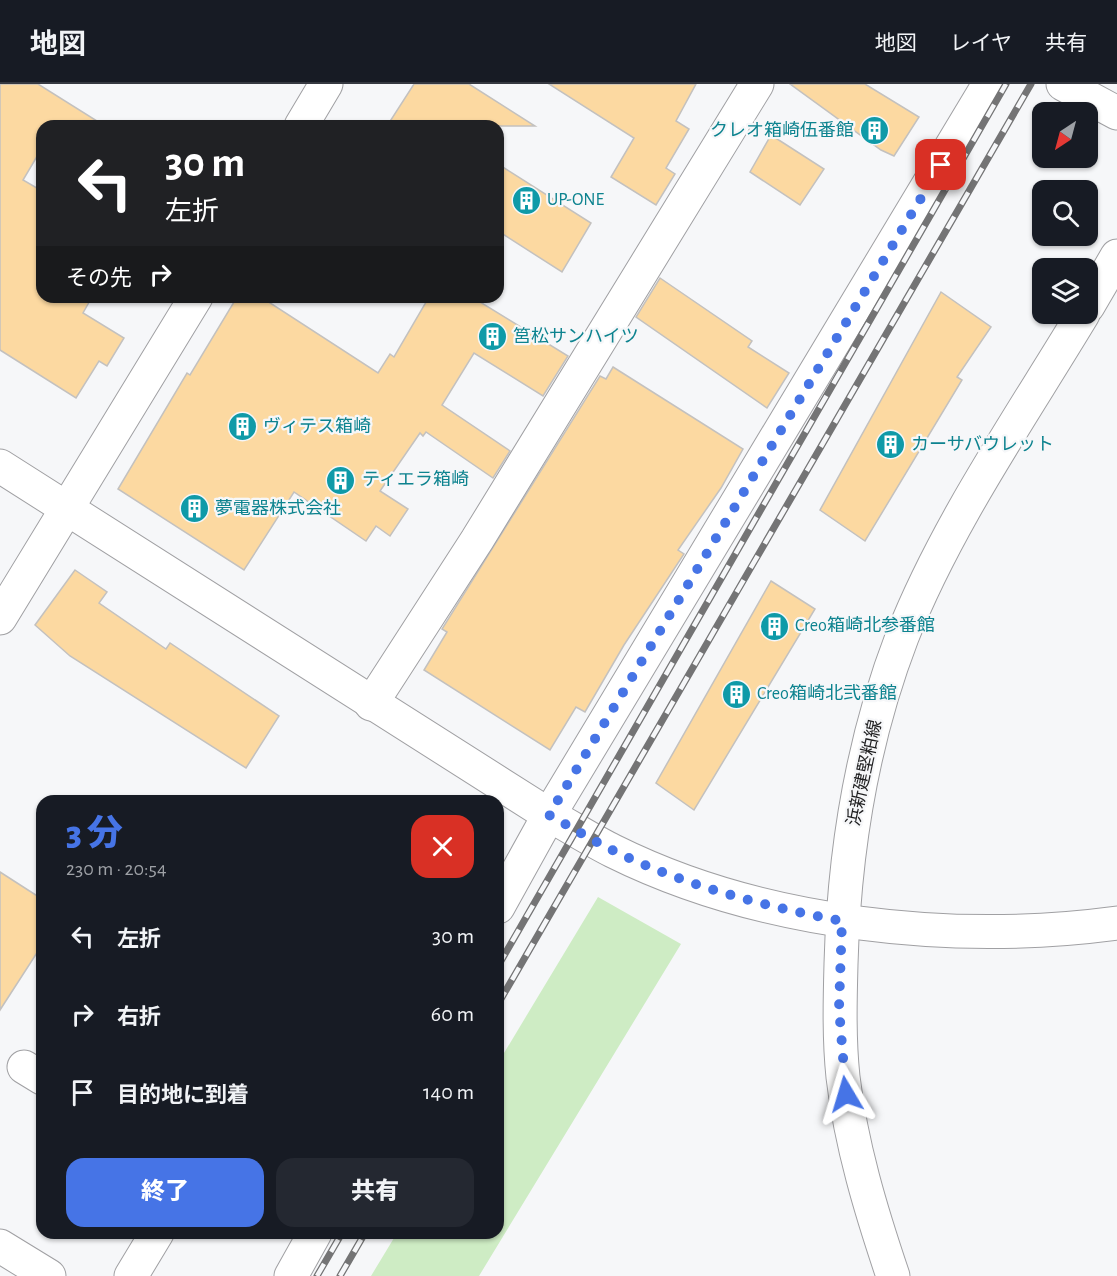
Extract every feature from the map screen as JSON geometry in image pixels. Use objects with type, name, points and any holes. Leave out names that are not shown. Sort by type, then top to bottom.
[{"type":"street","points":[[305,120],[326,84]]},
{"type":"street","points":[[371,704],[477,540],[757,84]]},
{"type":"street","points":[[504,896],[549,815],[989,84]]},
{"type":"street","points":[[1063,84],[1117,113]]},
{"type":"street","points":[[1098,289],[1117,256]]},
{"type":"street","points":[[0,618],[192,303]]},
{"type":"street","name":"浜新建堅粕線","points":[[893,1276],[856,1149],[843,1076],[839,1008],[842,921],[853,823],[872,730],[903,636],[949,538],[1077,324]]},
{"type":"street","points":[[0,466],[371,704],[549,815],[614,851],[673,876],[734,897],[842,921],[960,931],[1070,929],[1117,923]]},
{"type":"street","points":[[131,1276],[153,1239]]},
{"type":"street","points":[[291,1276],[312,1239]]},
{"type":"street","points":[[0,1246],[49,1276]]},
{"type":"green space","points":[[598,897],[681,944],[504,1235],[504,1053]]},
{"type":"green space","points":[[393,1239],[502,1239],[479,1276],[371,1276]]},
{"type":"building","points":[[0,84],[38,84],[95,120],[36,120],[36,158],[23,180],[36,188],[36,303],[89,303],[83,313],[124,338],[107,366],[99,361],[76,398],[0,350]]},
{"type":"building","points":[[414,84],[469,84],[535,126],[504,126],[504,120],[391,120]]},
{"type":"building","points":[[549,84],[696,84],[676,121],[689,129],[666,168],[675,174],[656,205],[611,177],[634,138]]},
{"type":"building","name":"クレオ箱崎伍番館","points":[[790,84],[865,84],[919,117],[894,156],[881,150]]},
{"type":"building","points":[[771,135],[824,169],[800,205],[750,172]]},
{"type":"building","name":"UP-ONE","points":[[504,168],[591,223],[562,272],[504,235]]},
{"type":"building","points":[[660,278],[752,341],[748,347],[789,373],[767,408],[636,317]]},
{"type":"building","name":"カーサバウレット","points":[[941,292],[991,327],[957,377],[962,380],[865,541],[820,510]]},
{"type":"building","points":[[233,303],[270,303],[378,373],[390,354],[394,357],[426,303],[482,303],[568,356],[543,396],[474,353],[442,405],[510,451],[493,478],[426,432],[423,436],[420,433],[380,491],[408,509],[390,536],[376,526],[366,541],[294,492],[244,570],[118,489],[187,373],[190,375]]},
{"type":"building","points":[[613,367],[743,449],[721,488],[678,550],[684,554],[624,645],[585,712],[576,707],[550,750],[424,670],[447,632],[442,629],[600,376],[606,379]]},
{"type":"building","points":[[75,570],[107,592],[99,603],[166,649],[170,643],[279,716],[246,768],[70,656],[35,625]]},
{"type":"building","points":[[771,581],[815,609],[694,810],[656,783]]},
{"type":"building","points":[[0,872],[36,895],[36,954],[0,1010]]},
{"type":"railway","points":[[504,956],[1006,84]]},
{"type":"railway","points":[[504,994],[1031,84]]},
{"type":"railway","points":[[317,1276],[339,1239]]},
{"type":"railway","points":[[340,1276],[362,1239]]},
{"type":"place","name":"クレオ箱崎伍番館","points":[[875,131]]},
{"type":"place","name":"UP-ONE","points":[[526,200]]},
{"type":"place","name":"筥松サンハイツ","points":[[492,337]]},
{"type":"place","name":"ヴィテス箱崎","points":[[242,427]]},
{"type":"place","name":"カーサバウレット","points":[[890,445]]},
{"type":"place","name":"ティエラ箱崎","points":[[341,480]]},
{"type":"place","name":"夢電器株式会社","points":[[194,509]]},
{"type":"place","name":"Creo箱崎北参番館","points":[[774,626]]},
{"type":"place","name":"Creo箱崎北弐番館","points":[[736,694]]},
{"type":"route","points":[[846,1094],[839,1008],[842,921],[734,897],[673,876],[614,851],[549,815],[941,165]]}]
